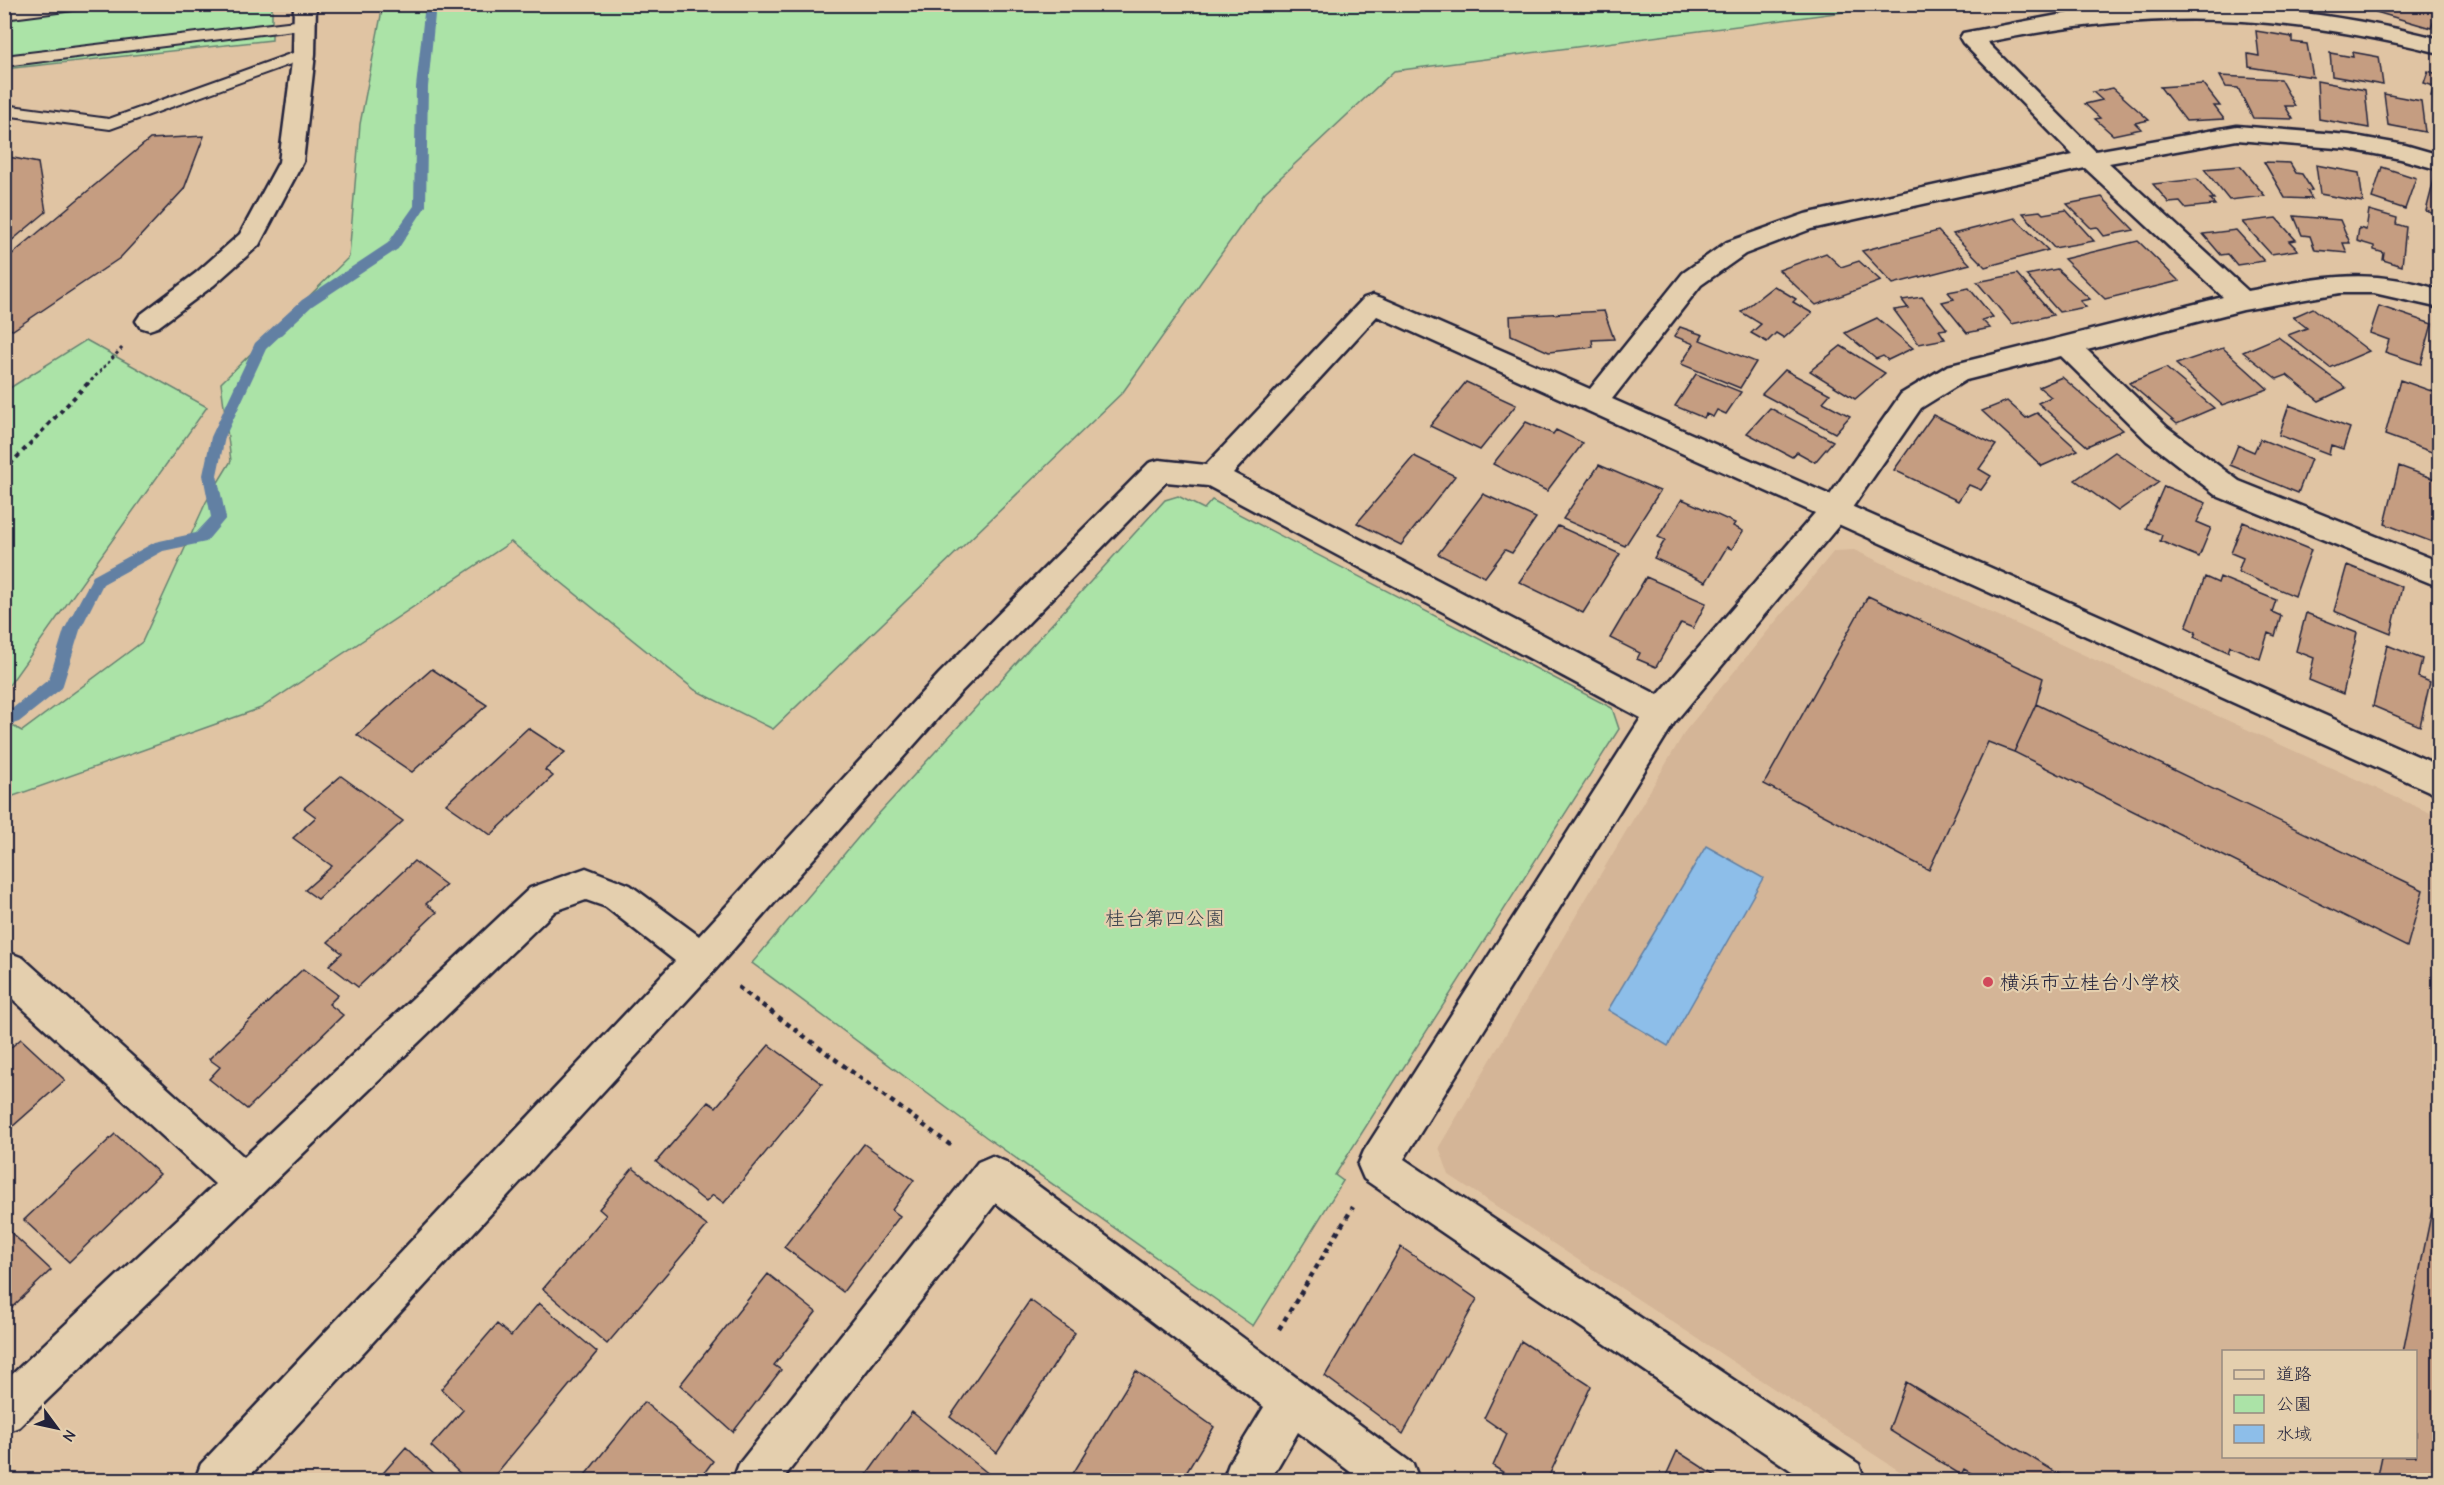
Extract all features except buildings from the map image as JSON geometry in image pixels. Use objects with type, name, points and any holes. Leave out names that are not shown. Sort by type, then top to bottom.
[{"type":"street","points":[[2252,14],[2283,4]]},
{"type":"street","points":[[2243,302],[2090,159],[1971,38],[2082,18],[2187,12],[2312,19],[2439,46]]},
{"type":"street","points":[[149,321],[205,279],[250,239],[291,162],[304,54],[304,15]]},
{"type":"street","points":[[1594,403],[1692,279],[1736,248],[1805,222],[2090,159],[2237,133],[2349,142],[2405,152],[2439,163]]},
{"type":"street","points":[[1843,1480],[1378,1165],[1662,713],[1835,510],[1911,401],[1957,373],[2243,302],[2340,284],[2374,284],[2418,292],[2439,299]]},
{"type":"street","points":[[1213,476],[1373,304],[2439,782]]},
{"type":"street","points":[[2066,345],[2157,434],[2229,489],[2439,575]]},
{"type":"street","points":[[217,1480],[701,959],[950,683],[1159,471],[1213,476],[1662,713]]},
{"type":"street","points":[[4,1412],[543,899],[586,884],[597,888],[618,896],[701,959]]},
{"type":"street","points":[[4,974],[10,970],[243,1183]]},
{"type":"street","points":[[755,1480],[992,1176],[1397,1480]]},
{"type":"street","points":[[1245,1480],[1293,1402]]},
{"type":"lane","points":[[4,14],[81,4]]},
{"type":"lane","points":[[4,61],[304,15]]},
{"type":"lane","points":[[4,110],[110,124],[304,54]]},
{"type":"path","points":[[4,471],[149,321]]},
{"type":"path","points":[[701,959],[992,1176]]},
{"type":"path","points":[[1252,1373],[1378,1165]]},
{"type":"shaded area","name":"横浜市立桂台小学校","points":[[1854,550],[2439,817],[2439,1480],[1913,1480],[1449,1175],[1439,1147],[1686,730],[1834,551]]},
{"type":"green space","points":[[383,4],[1897,5],[1394,71],[1265,192],[1123,392],[773,729],[695,690],[511,542],[261,708],[5,799],[5,722],[22,731],[142,642],[206,502],[231,461],[221,383],[349,257],[360,124]]},
{"type":"green space","points":[[4,5],[272,5],[272,40],[5,69]]},
{"type":"green space","points":[[86,340],[207,407],[5,691],[5,391]]},
{"type":"green space","name":"桂台第四公園","points":[[1178,496],[1204,509],[1212,500],[1612,708],[1619,729],[1335,1175],[1343,1181],[1253,1326],[986,1137],[752,963],[873,820],[1165,500]]},
{"type":"water","points":[[1706,846],[1763,878],[1668,1046],[1608,1010]]},
{"type":"waterway","points":[[4,710],[13,717],[56,683],[72,630],[98,580],[160,546],[201,538],[219,518],[210,475],[218,437],[260,346],[307,303],[393,246],[420,206],[422,87],[431,4]]},
{"type":"place","name":"横浜市立桂台小学校","points":[[1988,982]]}]
